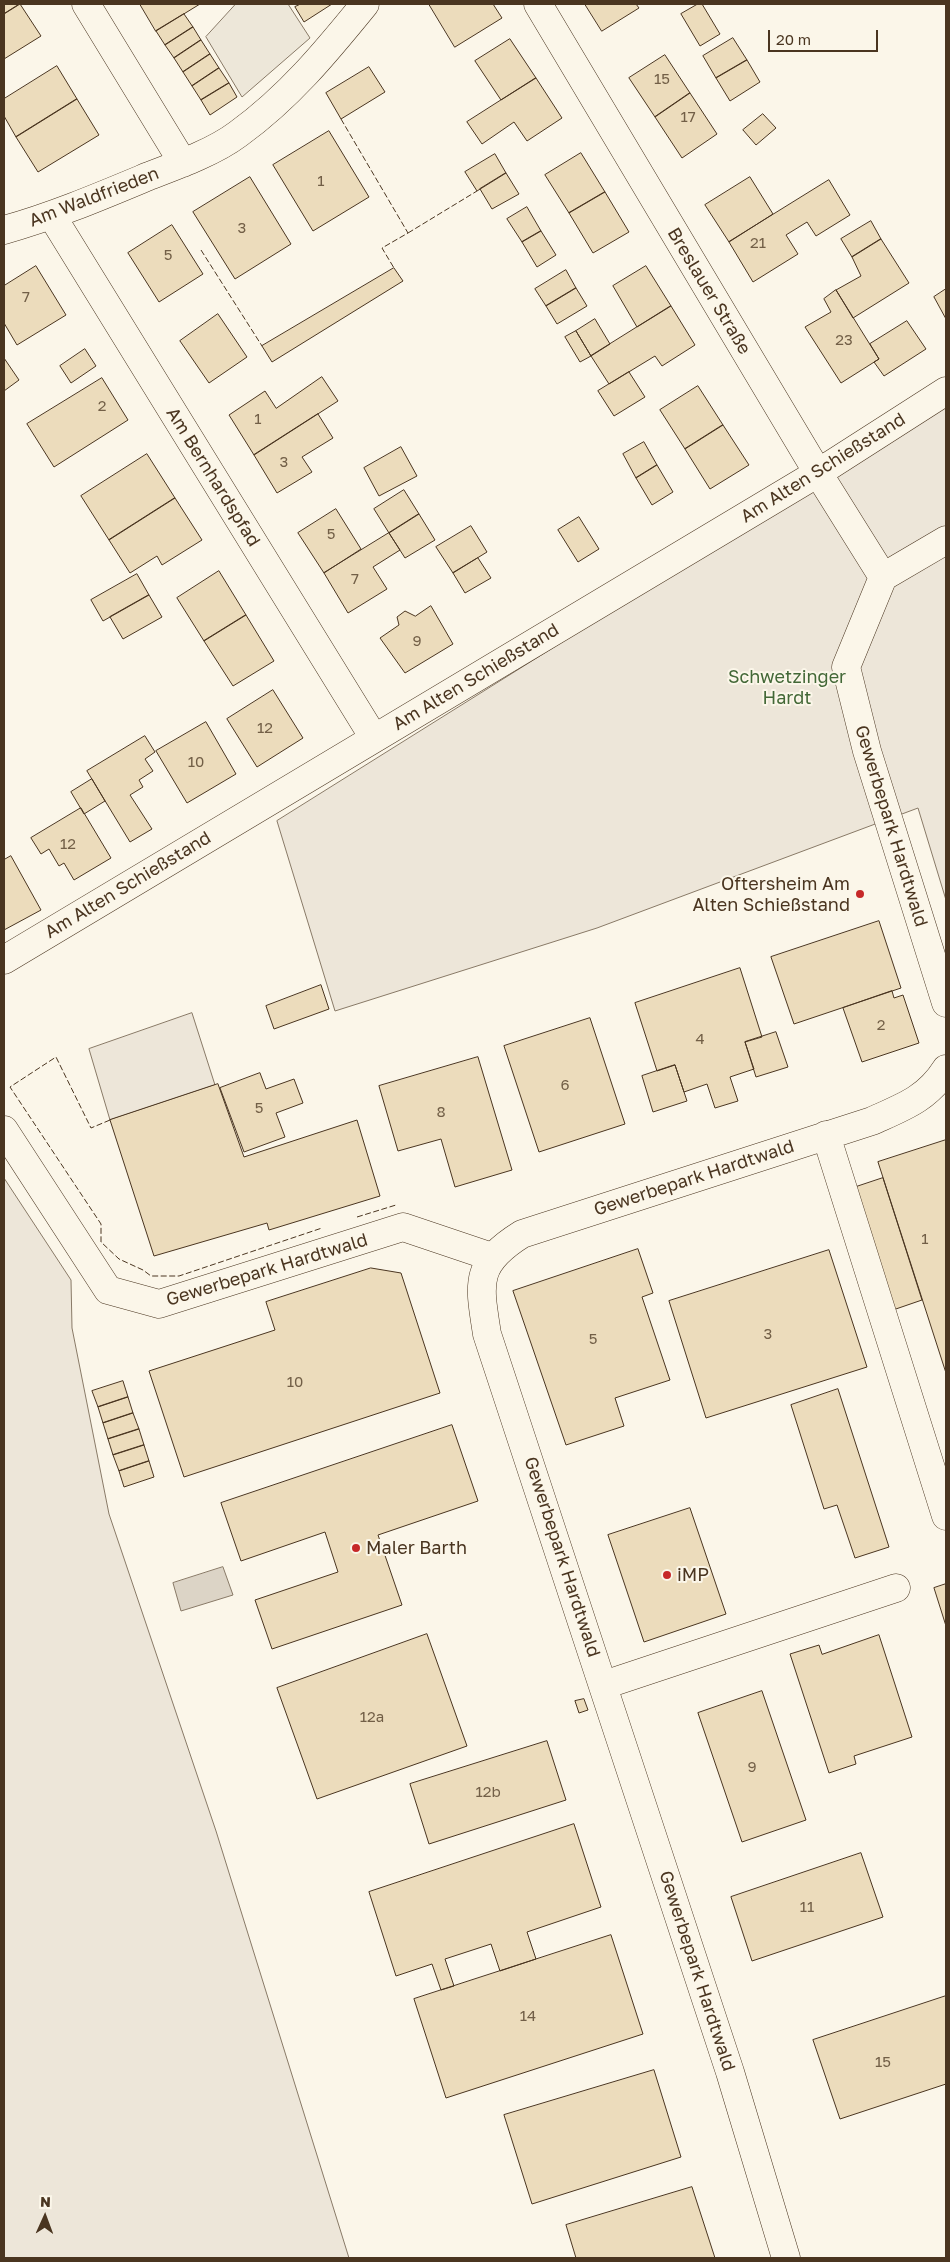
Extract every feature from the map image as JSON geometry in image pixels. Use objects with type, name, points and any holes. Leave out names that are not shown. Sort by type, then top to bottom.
[{"type":"street","name":"Am Waldfrieden","points":[[86,4],[183,163]]},
{"type":"street","name":"Am Waldfrieden","points":[[4,230],[52,216],[183,163],[237,135],[270,108],[316,65],[365,4]]},
{"type":"street","name":"Breslauer Straße","points":[[538,4],[818,473],[883,577]]},
{"type":"street","name":"Am Bernhardspfad","points":[[52,216],[374,738]]},
{"type":"street","name":"Am Alten Schießstand","points":[[4,960],[818,473],[946,391]]},
{"type":"street","points":[[883,577],[946,540]]},
{"type":"street","name":"Gewerbepark Hardtwald","points":[[883,577],[846,667],[870,760],[946,1003]]},
{"type":"street","name":"Gewerbepark Hardtwald","points":[[786,2258],[730,2072],[487,1334],[481,1278],[492,1257],[504,1245],[522,1234],[872,1121],[920,1100],[938,1081],[946,1069]]},
{"type":"street","name":"Gewerbepark Hardtwald","points":[[4,1130],[108,1290],[159,1304],[403,1227],[492,1257]]},
{"type":"street","points":[[826,1136],[946,1516]]},
{"type":"street","points":[[604,1685],[896,1588]]},
{"type":"green space","name":"Schwetzinger Hardt","points":[[946,402],[946,900],[918,808],[597,928],[335,1011],[277,821]]},
{"type":"green space","points":[[192,1013],[215,1085],[110,1120],[89,1049]]},
{"type":"green space","points":[[4,1178],[71,1280],[72,1328],[109,1514],[216,1831],[349,2258],[4,2258]]},
{"type":"shaded area","points":[[236,4],[288,4],[310,38],[242,97],[206,37]]},
{"type":"shaded area","points":[[223,1567],[233,1595],[181,1611],[173,1583]]},
{"type":"building","points":[[4,4],[20,4],[4,14]]},
{"type":"building","points":[[20,4],[41,36],[4,59],[4,14]]},
{"type":"building","points":[[140,4],[200,4],[156,31]]},
{"type":"building","points":[[301,4],[332,4],[304,22],[295,7]]},
{"type":"building","points":[[429,4],[493,4],[502,18],[455,47]]},
{"type":"building","points":[[585,4],[636,4],[639,8],[602,31]]},
{"type":"building","points":[[698,4],[702,4],[720,34],[700,46],[681,14]]},
{"type":"building","points":[[184,14],[193,27],[165,45],[156,31]]},
{"type":"building","points":[[193,27],[201,40],[174,58],[165,45]]},
{"type":"building","points":[[733,38],[747,60],[716,78],[703,56]]},
{"type":"building","points":[[510,39],[536,78],[501,100],[475,61]]},
{"type":"building","points":[[201,40],[210,54],[183,72],[174,58]]},
{"type":"building","points":[[210,54],[219,68],[192,86],[183,72]]},
{"type":"building","points":[[665,55],[690,93],[655,117],[629,78]]},
{"type":"building","points":[[747,60],[760,82],[730,101],[716,78]]},
{"type":"building","points":[[57,66],[77,99],[16,137],[4,116],[4,99]]},
{"type":"building","points":[[369,67],[385,92],[341,119],[326,93]]},
{"type":"building","points":[[219,68],[229,83],[201,100],[192,86]]},
{"type":"building","points":[[536,78],[562,118],[527,141],[514,122],[482,144],[467,122]]},
{"type":"building","points":[[229,83],[237,97],[210,115],[201,100]]},
{"type":"building","points":[[690,93],[717,134],[682,158],[655,117]]},
{"type":"building","points":[[77,99],[99,135],[38,172],[16,137]]},
{"type":"building","points":[[763,114],[776,128],[756,145],[743,130]]},
{"type":"building","points":[[329,131],[369,197],[313,231],[273,165]]},
{"type":"building","points":[[581,153],[605,192],[569,213],[545,175]]},
{"type":"building","points":[[495,154],[506,173],[477,191],[465,172]]},
{"type":"building","points":[[506,173],[519,194],[492,209],[480,189]]},
{"type":"building","points":[[250,177],[291,244],[235,279],[193,212]]},
{"type":"building","points":[[750,177],[773,214],[729,242],[705,205]]},
{"type":"building","points":[[829,180],[850,215],[816,236],[807,222],[786,235],[798,254],[753,282],[729,242]]},
{"type":"building","points":[[605,192],[629,232],[593,253],[569,213]]},
{"type":"building","points":[[527,207],[541,231],[522,242],[507,219]]},
{"type":"building","points":[[871,221],[881,239],[852,257],[841,239]]},
{"type":"building","points":[[172,225],[203,274],[159,302],[128,253]]},
{"type":"building","points":[[541,231],[556,255],[537,267],[522,242]]},
{"type":"building","points":[[881,239],[909,283],[853,318],[836,290],[861,276],[852,257]]},
{"type":"building","points":[[36,266],[66,315],[17,345],[4,323],[4,286]]},
{"type":"building","points":[[646,266],[671,306],[637,327],[613,286]]},
{"type":"building","points":[[394,268],[403,281],[272,362],[262,346]]},
{"type":"building","points":[[566,270],[576,288],[546,306],[535,289]]},
{"type":"building","points":[[576,288],[587,306],[557,324],[546,306]]},
{"type":"building","points":[[946,289],[946,319],[934,297]]},
{"type":"building","points":[[836,290],[879,359],[841,383],[805,327],[831,312],[824,299]]},
{"type":"building","points":[[671,306],[695,345],[662,366],[655,356],[609,384],[591,356]]},
{"type":"building","points":[[218,314],[247,357],[209,383],[180,341]]},
{"type":"building","points":[[595,319],[610,344],[591,356],[576,331]]},
{"type":"building","points":[[907,321],[926,349],[884,376],[874,362],[879,359],[870,344]]},
{"type":"building","points":[[576,331],[591,356],[580,362],[565,337]]},
{"type":"building","points":[[85,349],[96,366],[71,383],[60,366]]},
{"type":"building","points":[[4,358],[19,380],[4,391]]},
{"type":"building","points":[[629,372],[645,397],[614,416],[598,391]]},
{"type":"building","points":[[322,377],[338,401],[254,455],[229,415],[265,391],[276,408]]},
{"type":"building","points":[[102,378],[128,420],[54,467],[27,424]]},
{"type":"building","points":[[698,386],[723,425],[685,449],[660,410]]},
{"type":"building","points":[[318,414],[333,438],[302,457],[312,472],[277,493],[254,455]]},
{"type":"building","points":[[723,425],[749,465],[710,489],[685,449]]},
{"type":"building","points":[[644,442],[657,465],[636,478],[623,454]]},
{"type":"building","points":[[401,447],[417,476],[379,496],[364,468]]},
{"type":"building","points":[[147,454],[175,498],[109,540],[81,496]]},
{"type":"building","points":[[657,465],[673,492],[652,505],[636,478]]},
{"type":"building","points":[[404,490],[419,514],[389,533],[374,509]]},
{"type":"building","points":[[175,498],[202,540],[162,565],[157,556],[130,573],[109,540]]},
{"type":"building","points":[[336,509],[361,549],[324,573],[298,533]]},
{"type":"building","points":[[419,514],[435,540],[405,558],[389,533]]},
{"type":"building","points":[[579,517],[599,549],[578,562],[558,530]]},
{"type":"building","points":[[471,526],[487,552],[453,573],[436,547]]},
{"type":"building","points":[[389,533],[400,550],[373,567],[387,589],[348,613],[324,573]]},
{"type":"building","points":[[478,558],[491,578],[465,593],[453,573]]},
{"type":"building","points":[[219,571],[246,615],[204,641],[177,598]]},
{"type":"building","points":[[137,574],[149,595],[103,621],[91,600]]},
{"type":"building","points":[[149,595],[162,617],[123,639],[110,617]]},
{"type":"building","points":[[431,606],[453,644],[405,673],[380,638],[399,625],[397,617],[405,611],[415,616]]},
{"type":"building","points":[[246,615],[274,661],[233,686],[204,641]]},
{"type":"building","points":[[273,690],[303,738],[257,767],[227,719]]},
{"type":"building","points":[[206,722],[236,774],[187,803],[156,751]]},
{"type":"building","points":[[145,736],[155,752],[145,759],[153,771],[139,780],[143,787],[130,795],[152,829],[130,842],[87,771]]},
{"type":"building","points":[[92,779],[105,801],[84,814],[71,792]]},
{"type":"building","points":[[81,808],[111,858],[74,880],[64,863],[59,866],[49,849],[41,854],[31,838]]},
{"type":"building","points":[[11,856],[41,910],[4,930],[4,860]]},
{"type":"building","points":[[879,921],[901,988],[794,1024],[771,957]]},
{"type":"building","points":[[740,968],[762,1037],[745,1042],[754,1069],[730,1077],[738,1101],[715,1108],[707,1084],[684,1092],[675,1065],[657,1071],[635,1003]]},
{"type":"building","points":[[321,985],[329,1009],[274,1029],[266,1006]]},
{"type":"building","points":[[892,991],[894,998],[903,995],[919,1043],[862,1062],[843,1008]]},
{"type":"building","points":[[590,1018],[625,1124],[539,1152],[504,1046]]},
{"type":"building","points":[[776,1032],[788,1067],[756,1077],[745,1042]]},
{"type":"building","points":[[478,1057],[512,1170],[455,1187],[441,1139],[398,1151],[379,1086]]},
{"type":"building","points":[[675,1065],[687,1101],[653,1112],[642,1076]]},
{"type":"building","points":[[260,1073],[266,1089],[294,1079],[303,1103],[276,1113],[285,1137],[244,1152],[220,1088]]},
{"type":"building","points":[[218,1084],[244,1157],[357,1120],[380,1196],[269,1230],[267,1223],[154,1256],[110,1120]]},
{"type":"building","points":[[946,1140],[946,1373],[878,1162]]},
{"type":"building","points":[[883,1178],[922,1300],[890,1311],[850,1189]]},
{"type":"building","points":[[638,1249],[653,1293],[642,1297],[670,1380],[615,1398],[624,1426],[566,1445],[513,1291]]},
{"type":"building","points":[[829,1250],[867,1367],[706,1418],[669,1301]]},
{"type":"building","points":[[371,1268],[401,1273],[440,1393],[184,1477],[149,1371],[275,1330],[266,1302]]},
{"type":"building","points":[[123,1381],[128,1397],[98,1407],[92,1391]]},
{"type":"building","points":[[838,1389],[889,1547],[855,1558],[837,1505],[824,1509],[791,1405]]},
{"type":"building","points":[[128,1397],[133,1413],[103,1423],[98,1407]]},
{"type":"building","points":[[133,1413],[139,1429],[108,1439],[103,1423]]},
{"type":"building","name":"Maler Barth","points":[[452,1425],[478,1501],[378,1535],[402,1605],[272,1649],[255,1600],[338,1572],[325,1532],[241,1561],[221,1503]]},
{"type":"building","points":[[139,1429],[144,1445],[113,1455],[108,1439]]},
{"type":"building","points":[[144,1445],[149,1461],[119,1471],[113,1455]]},
{"type":"building","points":[[149,1461],[154,1477],[124,1487],[119,1471]]},
{"type":"building","name":"iMP","points":[[690,1508],[726,1614],[644,1642],[608,1535]]},
{"type":"building","points":[[946,1584],[946,1626],[934,1588]]},
{"type":"building","points":[[427,1634],[467,1746],[317,1799],[277,1688]]},
{"type":"building","points":[[879,1635],[912,1737],[854,1756],[856,1764],[829,1773],[790,1654],[819,1645],[822,1654]]},
{"type":"building","points":[[762,1691],[806,1820],[742,1842],[698,1713]]},
{"type":"building","points":[[584,1699],[588,1710],[579,1713],[575,1701]]},
{"type":"building","points":[[547,1741],[566,1800],[429,1844],[410,1784]]},
{"type":"building","points":[[574,1824],[601,1907],[527,1932],[536,1959],[500,1971],[491,1944],[445,1959],[454,1986],[441,1990],[432,1964],[396,1976],[369,1892]]},
{"type":"building","points":[[861,1853],[883,1917],[752,1961],[731,1897]]},
{"type":"building","points":[[611,1935],[643,2034],[446,2098],[414,1999]]},
{"type":"building","points":[[946,1996],[946,2084],[840,2119],[813,2040]]},
{"type":"building","points":[[654,2070],[681,2157],[532,2204],[504,2115]]},
{"type":"building","points":[[692,2187],[715,2258],[576,2258],[566,2225]]},
{"type":"fence","points":[[341,119],[408,233],[382,248],[394,268]]},
{"type":"fence","points":[[408,233],[477,191]]},
{"type":"fence","points":[[201,250],[262,346]]},
{"type":"fence","points":[[110,1120],[91,1128],[56,1057],[10,1087],[101,1224],[101,1242],[119,1259],[143,1270],[151,1276],[179,1276],[322,1228]]},
{"type":"fence","points":[[357,1217],[396,1205]]},
{"type":"place","name":"Oftersheim Am Alten Schießstand","points":[[860,894]]},
{"type":"place","name":"Maler Barth","points":[[356,1548]]},
{"type":"place","name":"iMP","points":[[667,1575]]}]
